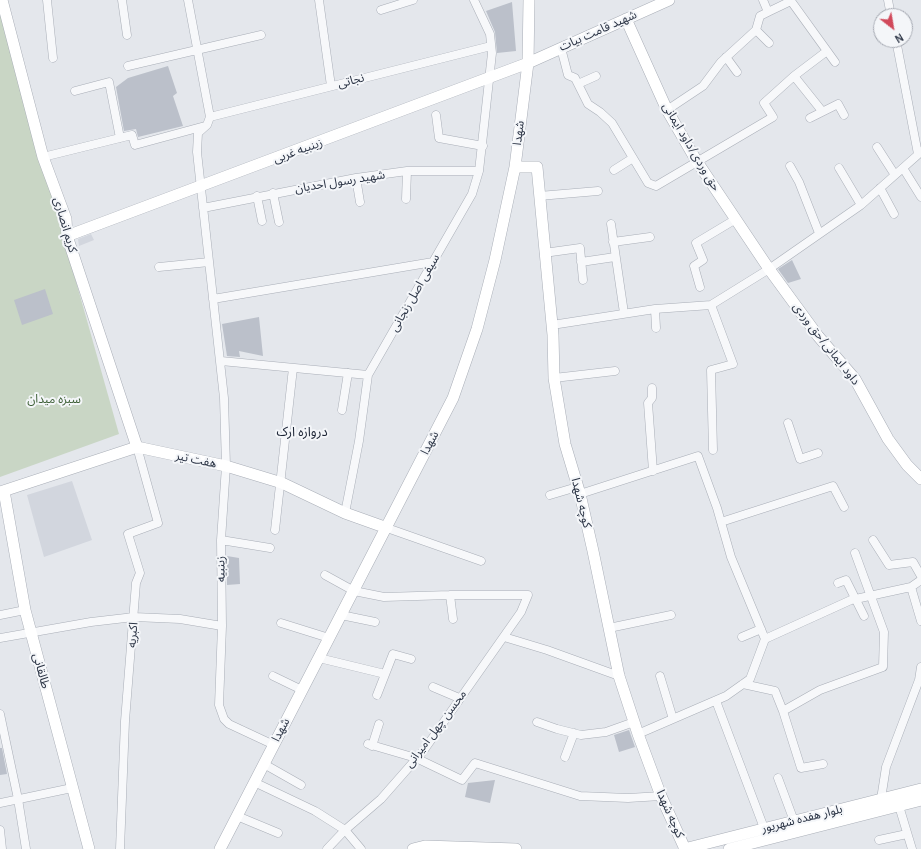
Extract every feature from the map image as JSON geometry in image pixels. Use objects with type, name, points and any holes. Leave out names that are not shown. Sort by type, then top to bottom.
[{"type":"main road","name":"کریم انصاری","points":[[2,0],[43,157],[66,219],[67,236],[136,445]]},
{"type":"main road","name":"شهدا","points":[[220,849],[453,398],[477,329],[495,260],[515,167],[528,63],[529,0]]},
{"type":"main road","name":"شهید قامت بیات","points":[[528,63],[669,0]]},
{"type":"main road","name":"حق وردی/داود ایمانی","points":[[626,19],[667,110],[696,160],[769,269]]},
{"type":"main road","name":"زینبیه غربی","points":[[67,236],[328,140],[528,63]]},
{"type":"main road","name":"کوچه شهدا","points":[[515,167],[537,167],[552,325],[554,378],[565,444],[579,490],[619,676],[638,734],[661,796],[685,849]]},
{"type":"main road","name":"داود ایمانی/حق وردی","points":[[769,269],[818,336],[855,378],[888,439],[907,465],[921,479]]},
{"type":"main road","name":"هفت تیر","points":[[1,490],[136,445],[226,466],[282,483],[345,512],[387,528]]},
{"type":"main road","name":"طالقانی","points":[[1,490],[25,610],[89,849]]},
{"type":"main road","name":"بلوار هفده شهریور","points":[[685,849],[921,789]]},
{"type":"main road","name":"بلوار هفده شهریور","points":[[729,849],[921,800]]},
{"type":"main road","points":[[413,849],[425,846],[510,849]]},
{"type":"street","points":[[47,0],[53,58]]},
{"type":"street","points":[[122,0],[127,35]]},
{"type":"street","points":[[43,157],[132,135],[135,144],[207,125],[210,117],[188,0]]},
{"type":"street","points":[[319,0],[331,86]]},
{"type":"street","points":[[380,10],[413,0]]},
{"type":"street","name":"سیفی اصل زنجانی","points":[[345,512],[359,441],[368,375],[472,194],[479,171],[490,77],[491,46],[490,34],[474,0]]},
{"type":"street","points":[[763,0],[768,12]]},
{"type":"street","points":[[667,110],[703,86],[726,57],[756,30],[760,16],[792,1],[835,62]]},
{"type":"street","points":[[756,30],[769,43]]},
{"type":"street","points":[[128,66],[261,35]]},
{"type":"street","name":"نجاتی","points":[[210,117],[491,46]]},
{"type":"street","points":[[561,48],[568,75],[575,78],[588,104],[612,123],[648,183],[656,186],[696,160],[773,117],[764,103],[794,76],[827,51]]},
{"type":"street","points":[[552,325],[655,309],[710,305],[769,269],[861,205],[920,153],[898,48]]},
{"type":"street","points":[[726,57],[737,72]]},
{"type":"street","points":[[578,84],[596,76]]},
{"type":"street","points":[[794,76],[822,111]]},
{"type":"street","points":[[75,90],[109,82],[120,138]]},
{"type":"street","points":[[810,118],[838,104],[844,115]]},
{"type":"street","points":[[436,115],[439,138],[483,146]]},
{"type":"street","name":"زینبیه","points":[[207,125],[198,133],[197,152],[221,361],[224,398],[226,466],[221,540],[222,626],[219,705],[224,719],[229,724],[274,745]]},
{"type":"street","points":[[876,147],[895,175]]},
{"type":"street","points":[[614,170],[634,158]]},
{"type":"street","points":[[790,166],[799,182],[819,233]]},
{"type":"street","points":[[839,168],[861,205]]},
{"type":"street","points":[[903,168],[921,197]]},
{"type":"street","points":[[406,199],[407,171]]},
{"type":"street","name":"شهید رسول احدیان","points":[[203,208],[273,193],[356,178],[407,171],[479,171]]},
{"type":"street","points":[[356,178],[360,202]]},
{"type":"street","points":[[880,188],[894,214]]},
{"type":"street","points":[[539,196],[598,191]]},
{"type":"street","points":[[273,193],[279,222]]},
{"type":"street","points":[[257,196],[262,221]]},
{"type":"street","points":[[700,287],[694,266],[703,260],[696,243],[736,219]]},
{"type":"street","points":[[611,224],[624,313]]},
{"type":"street","points":[[613,242],[650,237]]},
{"type":"street","points":[[544,253],[580,248],[583,280]]},
{"type":"street","points":[[581,262],[615,257]]},
{"type":"street","points":[[159,267],[209,262]]},
{"type":"street","points":[[213,299],[433,262]]},
{"type":"street","points":[[710,305],[733,364],[711,370],[713,450]]},
{"type":"street","points":[[655,309],[656,328]]},
{"type":"street","points":[[221,361],[368,375]]},
{"type":"street","points":[[276,530],[293,368]]},
{"type":"street","points":[[554,378],[615,372]]},
{"type":"street","points":[[342,410],[348,373]]},
{"type":"street","points":[[652,388],[652,398],[648,403],[653,471]]},
{"type":"street","points":[[788,423],[800,459],[818,453]]},
{"type":"street","name":"اکبریه","points":[[120,849],[125,721],[136,583],[140,573],[128,534],[158,524],[136,445]]},
{"type":"street","points":[[550,495],[579,490],[653,471],[698,456],[722,522],[731,557],[765,639],[750,679],[726,696],[716,701],[638,734]]},
{"type":"street","points":[[722,522],[833,486],[844,507]]},
{"type":"street","points":[[387,528],[482,561]]},
{"type":"street","points":[[221,540],[270,548]]},
{"type":"street","points":[[873,540],[889,565],[913,562],[921,576]]},
{"type":"street","points":[[783,711],[820,690],[883,667],[884,632],[855,553]]},
{"type":"street","points":[[325,575],[354,591],[384,597],[450,595],[453,619]]},
{"type":"street","points":[[838,583],[846,580],[864,616]]},
{"type":"street","points":[[765,639],[856,599],[911,587],[921,580]]},
{"type":"street","points":[[911,587],[921,621]]},
{"type":"street","name":"محسن چهل امیرانی","points":[[327,849],[345,830],[381,799],[416,758],[504,637],[521,612],[528,595],[450,595]]},
{"type":"street","points":[[0,615],[25,610]]},
{"type":"street","points":[[341,615],[375,622]]},
{"type":"street","points":[[609,628],[670,615]]},
{"type":"street","points":[[0,638],[134,617],[180,619],[222,626]]},
{"type":"street","points":[[281,623],[329,638]]},
{"type":"street","points":[[742,637],[761,629]]},
{"type":"street","points":[[504,637],[619,676]]},
{"type":"street","points":[[377,695],[393,654],[411,659]]},
{"type":"street","points":[[319,658],[385,674]]},
{"type":"street","points":[[881,799],[886,767],[919,680],[921,667]]},
{"type":"street","points":[[272,676],[302,690]]},
{"type":"street","points":[[660,676],[673,719]]},
{"type":"street","points":[[743,684],[775,691],[783,711],[800,768],[823,764]]},
{"type":"street","points":[[433,687],[459,698]]},
{"type":"street","points":[[716,701],[764,828]]},
{"type":"street","points":[[0,714],[2,733],[18,800],[26,849]]},
{"type":"street","points":[[537,722],[574,733],[587,735],[606,732],[634,722]]},
{"type":"street","points":[[379,724],[370,745],[416,758],[462,780],[475,763],[580,796],[628,798],[661,796]]},
{"type":"street","points":[[565,757],[574,733]]},
{"type":"street","points":[[264,764],[301,786]]},
{"type":"street","points":[[778,778],[794,821]]},
{"type":"street","points":[[254,782],[315,811],[345,830],[362,849]]},
{"type":"street","points":[[0,803],[72,788]]},
{"type":"street","points":[[899,806],[912,849]]},
{"type":"street","points":[[237,816],[278,834]]},
{"type":"street","points":[[0,830],[2,849]]},
{"type":"street","points":[[879,840],[907,834]]},
{"type":"shaded area","points":[[91,234],[94,240],[79,246],[78,239]]},
{"type":"shaded area","points":[[72,481],[92,540],[44,557],[27,495]]},
{"type":"green space","name":"سبزه میدان","points":[[0,12],[119,434],[0,477]]},
{"type":"building","points":[[512,2],[516,51],[497,53],[495,32],[486,11]]},
{"type":"building","points":[[168,66],[177,93],[173,96],[183,126],[138,137],[136,129],[124,131],[116,87],[128,78]]},
{"type":"building","points":[[792,260],[801,279],[788,283],[778,269]]},
{"type":"building","points":[[45,289],[53,314],[22,325],[14,300]]},
{"type":"building","points":[[259,317],[263,356],[239,351],[240,357],[227,356],[222,324]]},
{"type":"building","points":[[227,556],[239,558],[240,584],[227,585]]},
{"type":"building","points":[[629,730],[635,747],[619,752],[614,735]]},
{"type":"building","points":[[0,748],[2,748],[7,774],[0,775]]},
{"type":"building","points":[[495,780],[490,803],[465,797],[468,783]]},
{"type":"district","name":"دروازه ارک","points":[[302,432]]}]
